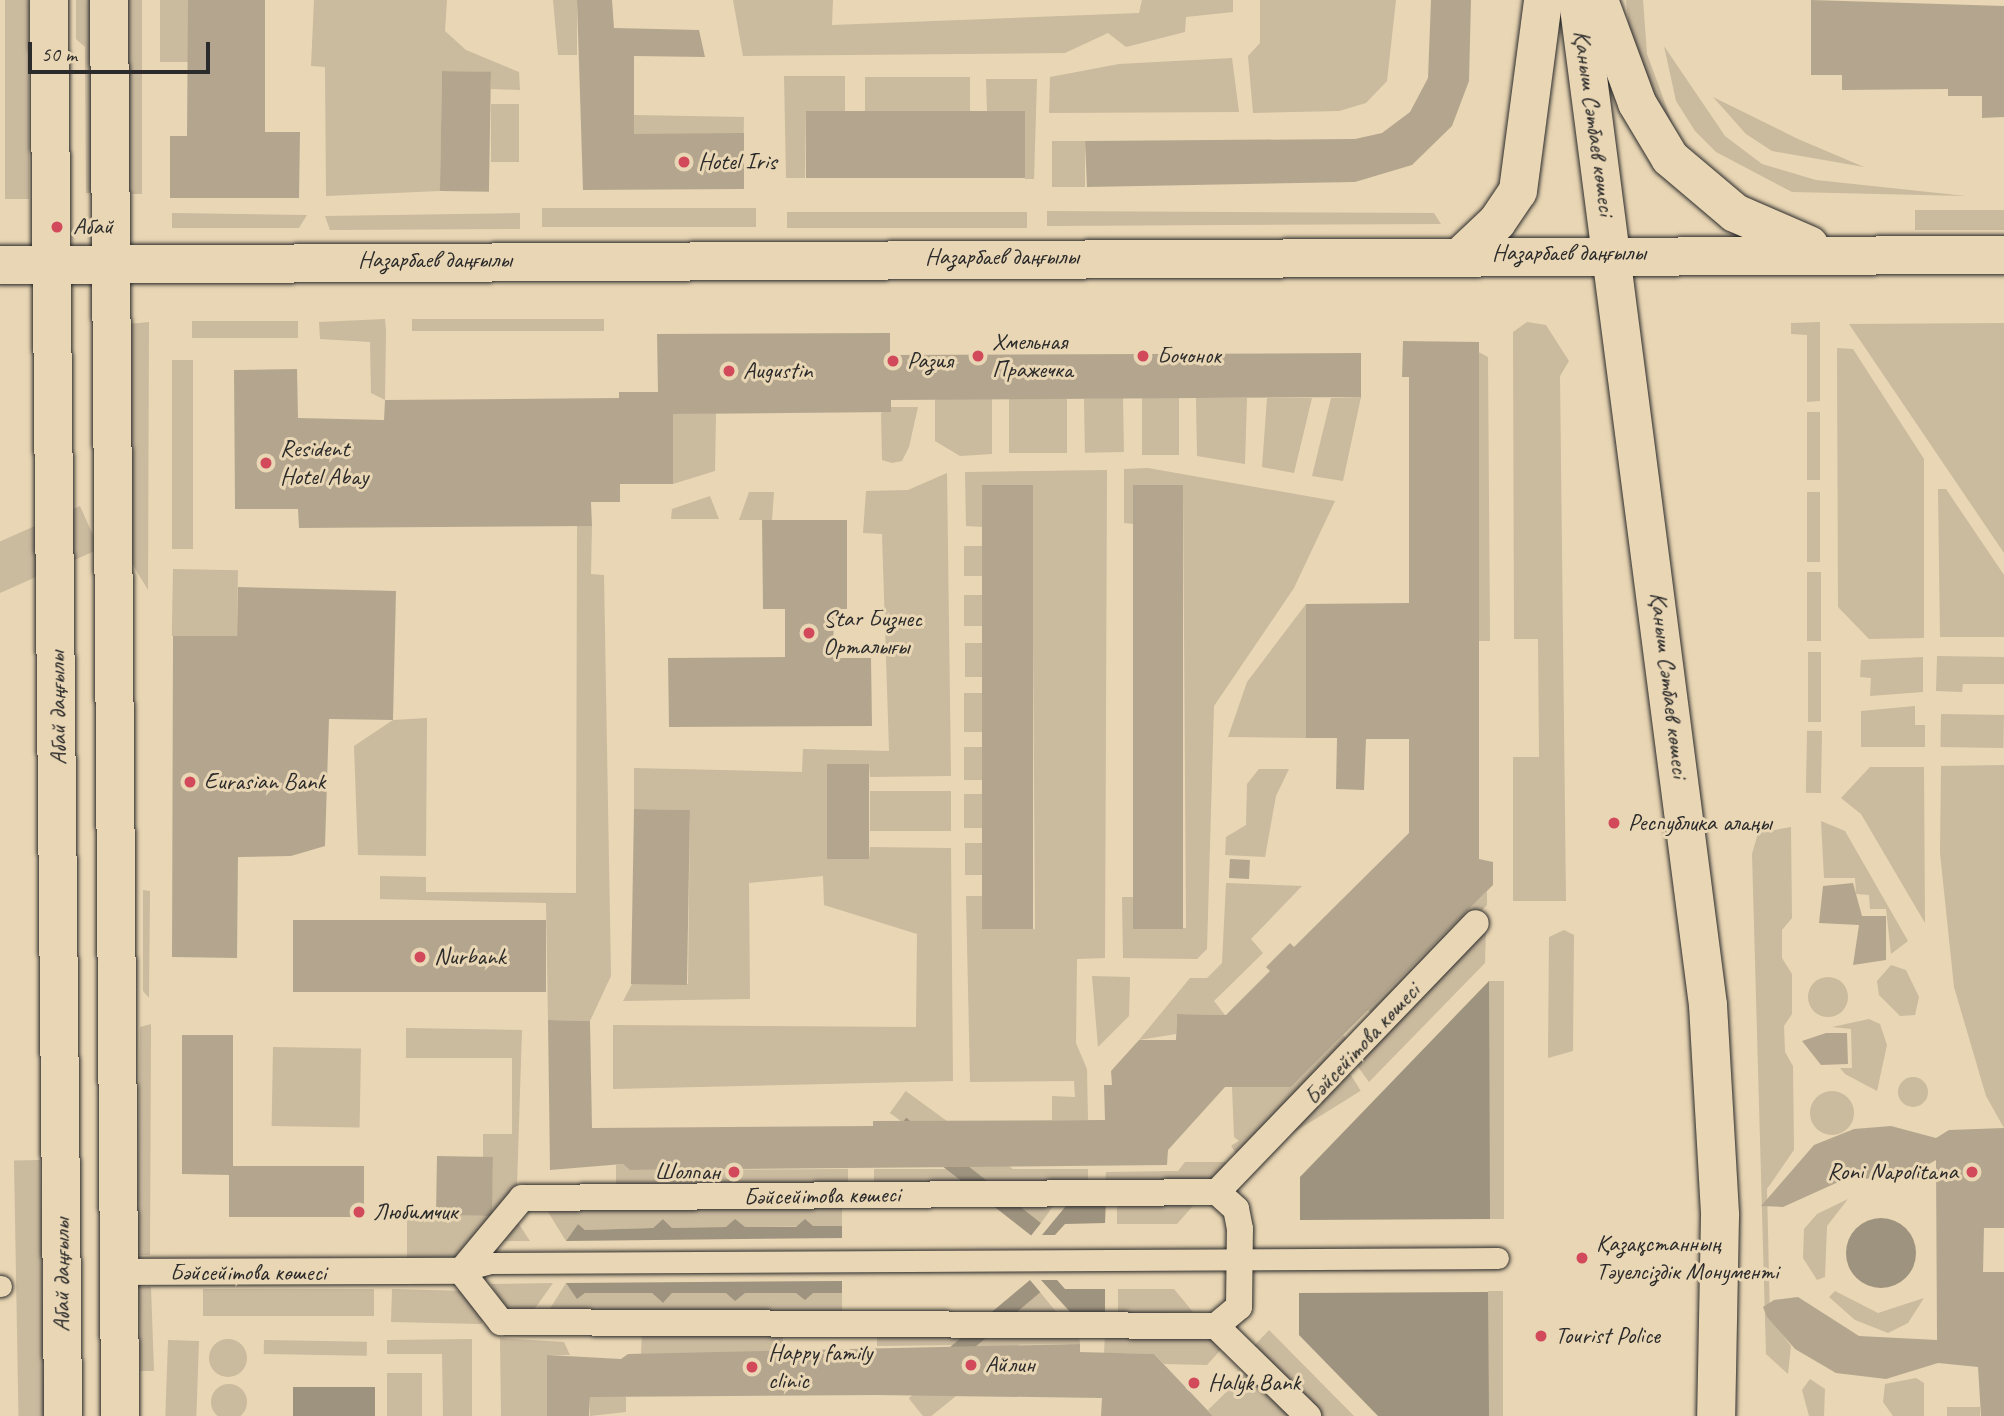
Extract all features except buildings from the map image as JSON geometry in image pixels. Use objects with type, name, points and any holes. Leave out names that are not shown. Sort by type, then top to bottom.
[{"type":"main road","name":"Абай даңғылы","points":[[50,0],[63,1416]]},
{"type":"main road","points":[[109,0],[120,1416]]},
{"type":"main road","points":[[1464,253],[1504,214],[1521,179],[1543,0]]},
{"type":"main road","name":"Қаныш Сәтбаев көшесі","points":[[1578,0],[1708,1005],[1720,1216],[1716,1416]]},
{"type":"main road","points":[[1599,0],[1637,103],[1670,158],[1735,213],[1830,254]]},
{"type":"main road","name":"Назарбаев даңғылы","points":[[0,265],[1464,253],[2004,255]]},
{"type":"street","name":"Бәйсейітова көшесі","points":[[461,1271],[522,1198],[1217,1192],[1476,923]]},
{"type":"street","points":[[461,1271],[501,1322],[1216,1326],[1239,1307],[1239,1217],[1217,1192]]},
{"type":"street","name":"Бәйсейітова көшесі","points":[[118,1272],[461,1271],[491,1263],[1498,1258]]},
{"type":"street","points":[[1216,1326],[1308,1416]]},
{"type":"shaded area","points":[[5,0],[29,0],[29,199],[5,199]]},
{"type":"shaded area","points":[[76,0],[90,0],[92,193],[86,193],[85,47],[76,39]]},
{"type":"shaded area","points":[[124,0],[142,0],[142,194],[124,194]]},
{"type":"shaded area","points":[[160,0],[188,0],[188,62],[160,62]]},
{"type":"shaded area","points":[[314,0],[447,0],[445,31],[466,50],[519,72],[520,90],[491,89],[491,72],[442,71],[440,191],[326,196],[325,67],[311,66]]},
{"type":"shaded area","points":[[553,0],[577,0],[577,55],[558,55]]},
{"type":"shaded area","points":[[733,0],[833,0],[832,25],[1139,13],[1142,0],[1233,0],[1233,12],[1186,17],[1185,32],[1126,47],[1108,33],[1065,53],[743,56]]},
{"type":"shaded area","points":[[1260,0],[1396,0],[1387,81],[1366,103],[1339,111],[1253,113],[1248,56],[1260,43]]},
{"type":"shaded area","points":[[1626,0],[1643,0],[1647,54],[1672,122],[1661,129],[1632,54]]},
{"type":"shaded area","points":[[1664,46],[1725,136],[1762,164],[1816,180],[1966,196],[1792,192],[1716,152],[1695,131],[1676,101]]},
{"type":"shaded area","points":[[1232,58],[1239,112],[1049,113],[1050,77],[1119,64]]},
{"type":"shaded area","points":[[784,76],[845,76],[845,111],[806,111],[805,178],[786,178]]},
{"type":"shaded area","points":[[865,77],[970,77],[970,111],[865,111]]},
{"type":"shaded area","points":[[986,79],[1037,79],[1034,179],[1025,179],[1025,112],[987,111]]},
{"type":"shaded area","points":[[1713,97],[1798,139],[1864,167],[1772,151],[1746,134]]},
{"type":"shaded area","points":[[491,104],[519,104],[519,162],[491,162]]},
{"type":"shaded area","points":[[634,115],[744,117],[744,136],[634,134]]},
{"type":"shaded area","points":[[1052,141],[1085,141],[1085,187],[1052,187]]},
{"type":"shaded area","points":[[542,208],[756,208],[756,227],[542,227]]},
{"type":"shaded area","points":[[1915,210],[2004,210],[2004,230],[1915,230]]},
{"type":"shaded area","points":[[1047,211],[1434,213],[1441,224],[1047,226]]},
{"type":"shaded area","points":[[787,212],[1027,212],[1027,228],[787,228]]},
{"type":"shaded area","points":[[172,213],[307,215],[299,228],[172,228]]},
{"type":"shaded area","points":[[520,213],[520,229],[330,230],[325,216]]},
{"type":"shaded area","points":[[385,319],[385,400],[371,393],[370,342],[320,339],[319,322]]},
{"type":"shaded area","points":[[412,319],[604,319],[604,331],[412,331]]},
{"type":"shaded area","points":[[192,321],[298,321],[298,338],[192,338]]},
{"type":"shaded area","points":[[149,322],[148,590],[130,560],[129,324]]},
{"type":"shaded area","points":[[1527,322],[1546,325],[1569,361],[1560,376],[1566,901],[1513,901],[1513,757],[1539,757],[1538,639],[1514,639],[1513,332]]},
{"type":"shaded area","points":[[1820,322],[1820,401],[1807,402],[1807,335],[1791,334],[1791,323]]},
{"type":"shaded area","points":[[2004,323],[2004,553],[1849,324]]},
{"type":"shaded area","points":[[1837,348],[1853,349],[1924,459],[1924,638],[1869,639],[1838,607]]},
{"type":"shaded area","points":[[1473,349],[1488,357],[1490,641],[1473,641]]},
{"type":"shaded area","points":[[172,360],[193,360],[193,549],[172,549]]},
{"type":"shaded area","points":[[1361,397],[1343,481],[1312,476],[1331,398]]},
{"type":"shaded area","points":[[1123,398],[1124,452],[1085,453],[1084,399]]},
{"type":"shaded area","points":[[1142,398],[1179,398],[1179,455],[1142,455]]},
{"type":"shaded area","points":[[1196,398],[1247,398],[1245,464],[1197,456]]},
{"type":"shaded area","points":[[1267,398],[1312,398],[1294,473],[1262,467]]},
{"type":"shaded area","points":[[935,399],[992,399],[992,454],[960,456],[935,441]]},
{"type":"shaded area","points":[[1009,399],[1067,399],[1067,453],[1009,453]]},
{"type":"shaded area","points":[[891,407],[918,407],[909,447],[902,461],[892,463],[882,460],[881,413]]},
{"type":"shaded area","points":[[1807,412],[1820,412],[1820,480],[1807,480]]},
{"type":"shaded area","points":[[716,413],[715,471],[673,484],[673,414]]},
{"type":"shaded area","points":[[1148,468],[1335,501],[1294,588],[1214,706],[1207,949],[1197,959],[1123,958],[1122,897],[1136,897],[1136,929],[1186,928],[1183,485],[1133,486],[1133,524],[1124,523],[1124,469]]},
{"type":"shaded area","points":[[1107,470],[1105,958],[1077,959],[1076,1043],[1087,1069],[1088,1120],[1052,1120],[1052,1096],[1075,1097],[1074,1081],[970,1082],[966,896],[986,896],[986,929],[1035,929],[1032,485],[983,486],[983,527],[966,526],[965,472]]},
{"type":"shaded area","points":[[947,473],[951,776],[870,777],[869,764],[827,764],[827,859],[869,859],[870,847],[951,848],[953,1081],[613,1089],[613,1025],[916,1027],[917,934],[824,905],[823,876],[749,883],[750,999],[623,1001],[632,984],[688,984],[690,810],[634,809],[634,768],[802,772],[803,749],[889,751],[882,534],[863,533],[866,491],[908,490]]},
{"type":"shaded area","points":[[1938,489],[1946,489],[2004,575],[2004,637],[1940,637]]},
{"type":"shaded area","points":[[749,492],[774,492],[772,520],[739,520]]},
{"type":"shaded area","points":[[1807,492],[1820,492],[1820,562],[1807,562]]},
{"type":"shaded area","points":[[710,496],[719,519],[671,519],[672,509]]},
{"type":"shaded area","points":[[80,506],[99,549],[0,593],[0,542]]},
{"type":"shaded area","points":[[577,526],[592,526],[591,574],[604,575],[611,976],[590,1021],[548,1020],[546,903],[380,899],[380,876],[426,877],[426,892],[576,893]]},
{"type":"shaded area","points":[[964,546],[983,546],[983,576],[964,576]]},
{"type":"shaded area","points":[[173,569],[238,570],[237,637],[172,636]]},
{"type":"shaded area","points":[[1807,572],[1821,572],[1821,641],[1807,641]]},
{"type":"shaded area","points":[[964,595],[983,595],[983,626],[964,626]]},
{"type":"shaded area","points":[[1306,604],[1306,738],[1228,737],[1247,682]]},
{"type":"shaded area","points":[[965,643],[984,643],[984,677],[965,677]]},
{"type":"shaded area","points":[[1808,652],[1821,652],[1821,722],[1808,722]]},
{"type":"shaded area","points":[[1937,656],[2004,657],[2004,684],[1963,684],[1962,692],[1936,691]]},
{"type":"shaded area","points":[[1923,657],[1923,692],[1870,696],[1871,678],[1860,677],[1861,660]]},
{"type":"shaded area","points":[[964,693],[984,693],[984,732],[964,732]]},
{"type":"shaded area","points":[[1915,706],[1915,725],[1925,725],[1925,747],[1861,747],[1861,711]]},
{"type":"shaded area","points":[[1941,714],[2004,715],[2003,748],[1940,747]]},
{"type":"shaded area","points":[[427,718],[426,856],[358,855],[354,746],[393,720]]},
{"type":"shaded area","points":[[1807,731],[1822,731],[1821,793],[1806,793]]},
{"type":"shaded area","points":[[964,747],[985,747],[985,780],[964,780]]},
{"type":"shaded area","points":[[2004,765],[2004,1128],[1986,1096],[1954,987],[1940,853],[1941,766]]},
{"type":"shaded area","points":[[1870,767],[1924,767],[1925,923],[1861,814],[1841,798]]},
{"type":"shaded area","points":[[1259,769],[1289,769],[1276,796],[1265,857],[1225,855],[1226,837],[1246,825],[1247,784]]},
{"type":"shaded area","points":[[870,791],[951,791],[951,831],[870,831]]},
{"type":"shaded area","points":[[964,794],[985,794],[985,828],[964,828]]},
{"type":"shaded area","points":[[1821,821],[1845,831],[1908,941],[1891,954],[1886,909],[1870,909],[1869,895],[1856,894],[1855,878],[1824,878]]},
{"type":"shaded area","points":[[1791,827],[1792,918],[1782,930],[1782,958],[1792,974],[1792,1014],[1784,1026],[1785,1052],[1793,1066],[1794,1150],[1767,1189],[1770,1318],[1791,1346],[1788,1374],[1766,1354],[1752,854],[1758,833]]},
{"type":"shaded area","points":[[965,843],[985,843],[985,875],[965,875]]},
{"type":"shaded area","points":[[1226,883],[1302,886],[1251,939],[1263,953],[1214,1001],[1225,1015],[1177,1014],[1176,1034],[1139,1040],[1190,978],[1207,978],[1222,963]]},
{"type":"shaded area","points":[[143,890],[150,891],[149,998],[143,991]]},
{"type":"shaded area","points":[[1487,891],[1487,905],[1378,1020],[1368,1010]]},
{"type":"shaded area","points":[[1486,926],[1485,963],[1369,1082],[1356,1064]]},
{"type":"shaded area","points":[[1564,930],[1574,935],[1573,1051],[1548,1058],[1549,937]]},
{"type":"shaded area","points":[[1891,965],[1906,970],[1919,997],[1915,1015],[1900,1016],[1879,995],[1877,981]]},
{"type":"shaded area","points":[[1092,976],[1130,977],[1129,1016],[1098,1047]]},
{"type":"shaded area","points":[[1828,977],[1842,983],[1848,997],[1842,1011],[1828,1017],[1814,1011],[1808,997],[1814,983]]},
{"type":"shaded area","points":[[1489,981],[1504,981],[1504,1219],[1489,1219]]},
{"type":"shaded area","points":[[1489,981],[1490,1219],[1300,1220],[1300,1177]]},
{"type":"shaded area","points":[[1869,1019],[1880,1024],[1887,1045],[1877,1091],[1845,1074],[1840,1068],[1852,1068],[1851,1029],[1832,1027]]},
{"type":"shaded area","points":[[151,1024],[150,1255],[137,1255],[140,1027]]},
{"type":"shaded area","points":[[406,1028],[522,1030],[517,1185],[458,1259],[407,1259],[407,1214],[491,1216],[493,1158],[483,1157],[483,1134],[512,1134],[512,1058],[406,1058]]},
{"type":"shaded area","points":[[1343,1035],[1352,1044],[1249,1149],[1234,1137],[1232,1087],[1291,1087]]},
{"type":"shaded area","points":[[273,1047],[361,1049],[360,1128],[272,1126]]},
{"type":"shaded area","points":[[1349,1072],[1361,1091],[1243,1164],[1231,1146]]},
{"type":"shaded area","points":[[1913,1077],[1919,1078],[1927,1086],[1927,1098],[1919,1106],[1913,1107],[1907,1106],[1899,1098],[1898,1092],[1899,1086],[1907,1078]]},
{"type":"shaded area","points":[[906,1091],[1057,1201],[1041,1223],[890,1113]]},
{"type":"shaded area","points":[[1832,1091],[1847,1098],[1854,1113],[1847,1128],[1832,1135],[1817,1128],[1810,1113],[1817,1098]]},
{"type":"shaded area","points":[[906,1118],[1041,1223],[1031,1236],[896,1130]]},
{"type":"shaded area","points":[[14,1160],[40,1160],[44,1416],[18,1416]]},
{"type":"shaded area","points":[[1185,1162],[1225,1162],[1233,1169],[1223,1179],[1105,1185],[1106,1172],[1178,1171]]},
{"type":"shaded area","points":[[623,1164],[631,1170],[848,1169],[848,1186],[616,1187],[616,1165]]},
{"type":"shaded area","points":[[874,1169],[1088,1169],[1088,1184],[874,1184]]},
{"type":"shaded area","points":[[1848,1199],[1827,1226],[1825,1277],[1817,1280],[1803,1258],[1804,1229],[1817,1214]]},
{"type":"shaded area","points":[[1106,1200],[1105,1223],[1065,1224],[1055,1235],[1042,1235],[1070,1201]]},
{"type":"shaded area","points":[[1198,1200],[1177,1224],[1117,1224],[1117,1201]]},
{"type":"shaded area","points":[[842,1203],[842,1226],[672,1228],[663,1219],[653,1228],[585,1230],[578,1224],[566,1241],[545,1207]]},
{"type":"shaded area","points":[[515,1218],[530,1241],[491,1241]]},
{"type":"shaded area","points":[[1881,1218],[1906,1228],[1916,1253],[1906,1278],[1881,1288],[1856,1278],[1846,1253],[1856,1228]]},
{"type":"shaded area","points":[[663,1219],[672,1228],[726,1227],[735,1219],[745,1227],[796,1227],[805,1219],[813,1226],[842,1226],[842,1238],[566,1241],[578,1224],[585,1230],[653,1228]]},
{"type":"shaded area","points":[[1030,1280],[1040,1292],[918,1394],[908,1382]]},
{"type":"shaded area","points":[[1041,1280],[1057,1280],[1065,1289],[1105,1289],[1105,1314],[1072,1314]]},
{"type":"shaded area","points":[[842,1281],[842,1293],[813,1293],[805,1300],[796,1293],[745,1293],[735,1301],[726,1293],[672,1293],[663,1303],[652,1293],[585,1293],[577,1299],[566,1283]]},
{"type":"shaded area","points":[[553,1283],[531,1314],[509,1315],[491,1284]]},
{"type":"shaded area","points":[[566,1283],[578,1298],[585,1293],[652,1293],[663,1303],[672,1293],[842,1293],[842,1314],[546,1315]]},
{"type":"shaded area","points":[[139,1287],[151,1287],[154,1371],[140,1371]]},
{"type":"shaded area","points":[[203,1289],[374,1289],[374,1316],[203,1316]]},
{"type":"shaded area","points":[[392,1289],[466,1291],[488,1313],[481,1324],[391,1322]]},
{"type":"shaded area","points":[[1118,1289],[1174,1289],[1193,1312],[1118,1314]]},
{"type":"shaded area","points":[[1488,1291],[1503,1291],[1503,1416],[1488,1416]]},
{"type":"shaded area","points":[[1835,1291],[1878,1313],[1924,1298],[1908,1323],[1888,1333],[1855,1320],[1829,1297]]},
{"type":"shaded area","points":[[1040,1292],[1058,1314],[931,1416],[923,1416],[909,1398]]},
{"type":"shaded area","points":[[1488,1292],[1489,1416],[1378,1416],[1299,1335],[1299,1293]]},
{"type":"shaded area","points":[[642,1330],[783,1335],[783,1353],[641,1354]]},
{"type":"shaded area","points":[[1269,1330],[1354,1416],[1318,1416],[1252,1348]]},
{"type":"shaded area","points":[[877,1333],[1079,1334],[1080,1344],[877,1346]]},
{"type":"shaded area","points":[[1105,1333],[1205,1333],[1226,1344],[1207,1365],[1164,1364],[1154,1354],[1104,1353]]},
{"type":"shaded area","points":[[500,1338],[564,1342],[570,1355],[547,1355],[547,1416],[501,1416]]},
{"type":"shaded area","points":[[228,1339],[241,1345],[247,1358],[241,1371],[228,1377],[215,1371],[209,1358],[215,1345]]},
{"type":"shaded area","points":[[472,1339],[472,1416],[443,1416],[442,1354],[387,1354],[387,1340]]},
{"type":"shaded area","points":[[168,1340],[199,1341],[196,1416],[165,1416]]},
{"type":"shaded area","points":[[264,1340],[367,1342],[367,1356],[264,1354]]},
{"type":"shaded area","points":[[1251,1368],[1295,1416],[1213,1416],[1208,1410]]},
{"type":"shaded area","points":[[387,1373],[422,1373],[422,1416],[387,1416]]},
{"type":"shaded area","points":[[1916,1378],[1924,1383],[1924,1416],[1893,1416],[1883,1402],[1885,1384]]},
{"type":"shaded area","points":[[1810,1379],[1825,1389],[1824,1416],[1809,1416],[1802,1390]]},
{"type":"shaded area","points":[[229,1384],[241,1390],[247,1402],[241,1414],[229,1420],[217,1414],[211,1402],[217,1390]]},
{"type":"shaded area","points":[[293,1387],[375,1387],[375,1416],[293,1416]]},
{"type":"shaded area","points":[[590,1388],[626,1397],[626,1412],[590,1416]]},
{"type":"shaded area","points":[[1947,1407],[1980,1407],[1980,1416],[1947,1416]]},
{"type":"place","name":"Hotel Iris","points":[[684,162]]},
{"type":"place","name":"Абай","points":[[57,227]]},
{"type":"place","name":"Хмельная Пражечка","points":[[978,356]]},
{"type":"place","name":"Бочонок","points":[[1143,356]]},
{"type":"place","name":"Разия","points":[[893,361]]},
{"type":"place","name":"Augustin","points":[[729,371]]},
{"type":"place","name":"Resident Hotel Abay","points":[[266,463]]},
{"type":"place","name":"Star Бизнес Орталығы","points":[[809,633]]},
{"type":"place","name":"Eurasian Bank","points":[[190,782]]},
{"type":"place","name":"Республика алаңы","points":[[1614,823]]},
{"type":"place","name":"Nurbank","points":[[420,957]]},
{"type":"place","name":"Шолпан","points":[[734,1172]]},
{"type":"place","name":"Roni Napolitana","points":[[1972,1172]]},
{"type":"place","name":"Любимчик","points":[[359,1212]]},
{"type":"place","name":"Қазақстанның Тәуелсіздік Монументі","points":[[1582,1258]]},
{"type":"place","name":"Tourist Police","points":[[1541,1336]]},
{"type":"place","name":"Айлин","points":[[971,1365]]},
{"type":"place","name":"Happy family clinic","points":[[752,1367]]},
{"type":"place","name":"Halyk Bank","points":[[1194,1383]]}]
